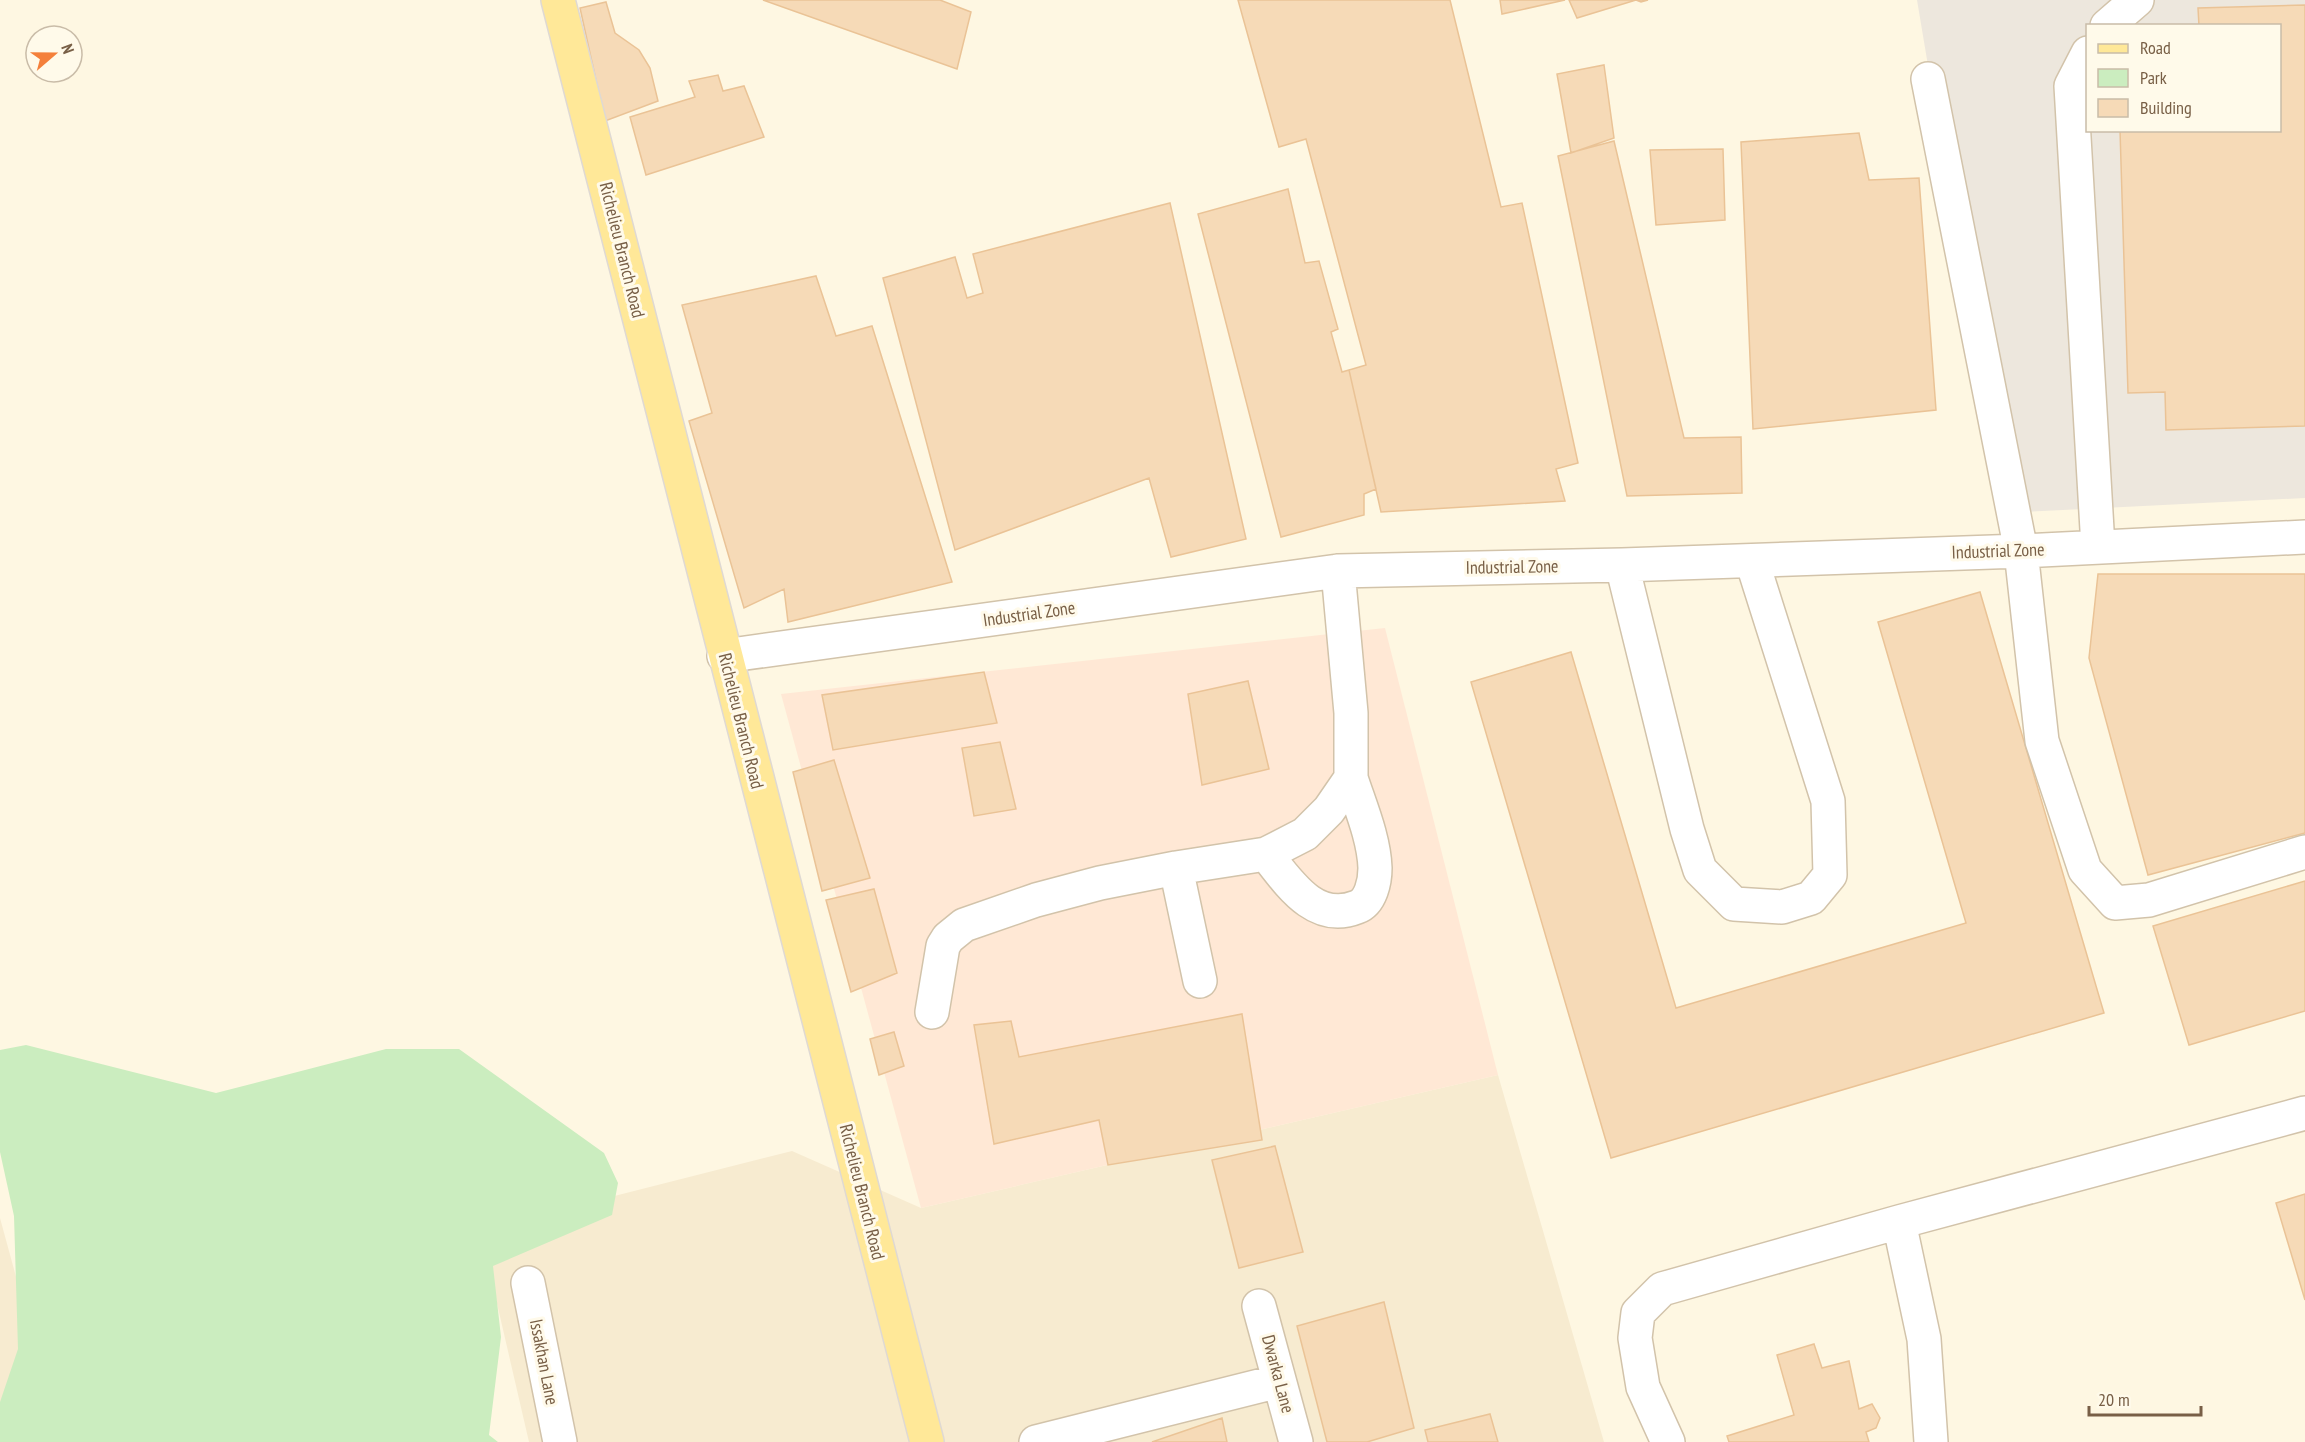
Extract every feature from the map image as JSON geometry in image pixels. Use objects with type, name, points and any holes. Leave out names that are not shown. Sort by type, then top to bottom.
[{"type":"main road","name":"Richelieu Branch Road","points":[[558,0],[724,656],[927,1442]]},
{"type":"street","points":[[2109,24],[2136,0]]},
{"type":"street","points":[[2086,57],[2071,86],[2098,547]]},
{"type":"street","points":[[1928,78],[2021,551],[2042,741],[2085,870],[2115,903],[2149,900],[2305,852]]},
{"type":"street","name":"Industrial Zone","points":[[724,656],[1338,571],[1752,561],[2305,537]]},
{"type":"street","points":[[1622,565],[1700,870],[1734,904],[1782,907],[1811,898],[1830,874],[1828,801],[1752,561]]},
{"type":"street","points":[[1266,854],[1299,894],[1321,908],[1339,913],[1361,906],[1373,890],[1375,867],[1351,778],[1351,713],[1338,571]]},
{"type":"street","points":[[932,1012],[943,946],[948,938],[964,925],[1036,900],[1100,883],[1266,854],[1305,834],[1329,810],[1351,778]]},
{"type":"street","points":[[1176,868],[1200,981]]},
{"type":"street","points":[[1668,1442],[1643,1387],[1635,1338],[1638,1313],[1662,1289],[1899,1222],[2305,1113]]},
{"type":"street","points":[[1899,1222],[1924,1339],[1930,1442]]},
{"type":"street","name":"Issakhan Lane","points":[[528,1283],[560,1442]]},
{"type":"street","name":"Dwarka Lane","points":[[1259,1306],[1296,1442]]},
{"type":"street","points":[[1036,1442],[1279,1381]]},
{"type":"shaded area","points":[[1917,0],[2305,0],[2305,498],[2003,513]]},
{"type":"shaded area","points":[[1385,628],[1498,1075],[921,1208],[781,694]]},
{"type":"shaded area","points":[[1498,1075],[1604,1442],[529,1442],[480,1230],[792,1151],[921,1208]]},
{"type":"shaded area","points":[[0,1218],[61,1442],[0,1442]]},
{"type":"green space","points":[[26,1045],[216,1093],[386,1049],[459,1049],[604,1153],[618,1183],[612,1215],[493,1266],[501,1337],[489,1435],[498,1442],[0,1442],[0,1402],[18,1349],[14,1216],[0,1152],[0,1050]]},
{"type":"building","points":[[763,0],[940,0],[971,12],[957,69]]},
{"type":"building","points":[[1238,0],[1450,0],[1501,207],[1522,203],[1578,463],[1556,469],[1565,501],[1381,512],[1349,370],[1366,365],[1306,139],[1279,147]]},
{"type":"building","points":[[1500,0],[1565,0],[1502,14]]},
{"type":"building","points":[[1569,0],[1636,0],[1577,18]]},
{"type":"building","points":[[606,2],[615,33],[639,50],[650,68],[658,101],[605,121],[580,8]]},
{"type":"building","points":[[2305,5],[2305,426],[2166,430],[2165,392],[2128,393],[2120,132],[2281,132],[2281,24],[2199,24],[2198,8]]},
{"type":"building","points":[[1604,65],[1614,138],[1571,153],[1557,74]]},
{"type":"building","points":[[718,75],[723,91],[744,86],[764,137],[646,175],[630,117],[695,97],[689,81]]},
{"type":"building","points":[[1859,133],[1869,180],[1919,178],[1936,410],[1753,429],[1741,142]]},
{"type":"building","points":[[1614,141],[1684,438],[1741,437],[1742,493],[1627,496],[1558,156]]},
{"type":"building","points":[[1723,149],[1725,220],[1656,225],[1650,150]]},
{"type":"building","points":[[1288,189],[1305,263],[1319,261],[1338,329],[1331,332],[1342,372],[1349,370],[1376,489],[1364,494],[1364,515],[1281,537],[1198,214]]},
{"type":"building","points":[[1170,203],[1246,539],[1171,557],[1149,478],[955,550],[883,278],[955,257],[967,298],[983,293],[973,254]]},
{"type":"building","points":[[816,276],[836,336],[872,326],[952,582],[788,622],[784,589],[744,608],[689,421],[712,413],[682,305]]},
{"type":"building","points":[[2098,574],[2305,574],[2305,833],[2148,875],[2089,658]]},
{"type":"building","points":[[1980,592],[2104,1013],[1611,1158],[1471,682],[1571,652],[1676,1008],[1966,923],[1878,622]]},
{"type":"building","points":[[984,672],[997,723],[833,750],[822,695]]},
{"type":"building","points":[[1248,681],[1269,769],[1202,785],[1188,694]]},
{"type":"building","points":[[1000,742],[1016,809],[974,816],[962,748]]},
{"type":"building","points":[[834,760],[870,878],[822,891],[793,772]]},
{"type":"building","points":[[2305,881],[2305,1011],[2189,1045],[2153,926]]},
{"type":"building","points":[[874,889],[897,973],[851,992],[826,900]]},
{"type":"building","points":[[1242,1014],[1262,1140],[1108,1165],[1099,1120],[994,1144],[974,1025],[1011,1021],[1019,1057]]},
{"type":"building","points":[[894,1032],[904,1066],[879,1075],[870,1039]]},
{"type":"building","points":[[1275,1146],[1303,1252],[1239,1268],[1212,1160]]},
{"type":"building","points":[[2305,1194],[2305,1300],[2276,1203]]},
{"type":"building","points":[[1384,1302],[1414,1428],[1367,1442],[1327,1442],[1297,1326]]},
{"type":"building","points":[[1814,1344],[1822,1368],[1849,1361],[1859,1409],[1872,1404],[1880,1418],[1876,1428],[1866,1432],[1869,1442],[1729,1442],[1727,1436],[1794,1415],[1777,1355]]},
{"type":"building","points":[[1490,1414],[1498,1442],[1428,1442],[1425,1430]]},
{"type":"building","points":[[1222,1418],[1227,1442],[1152,1442]]}]
